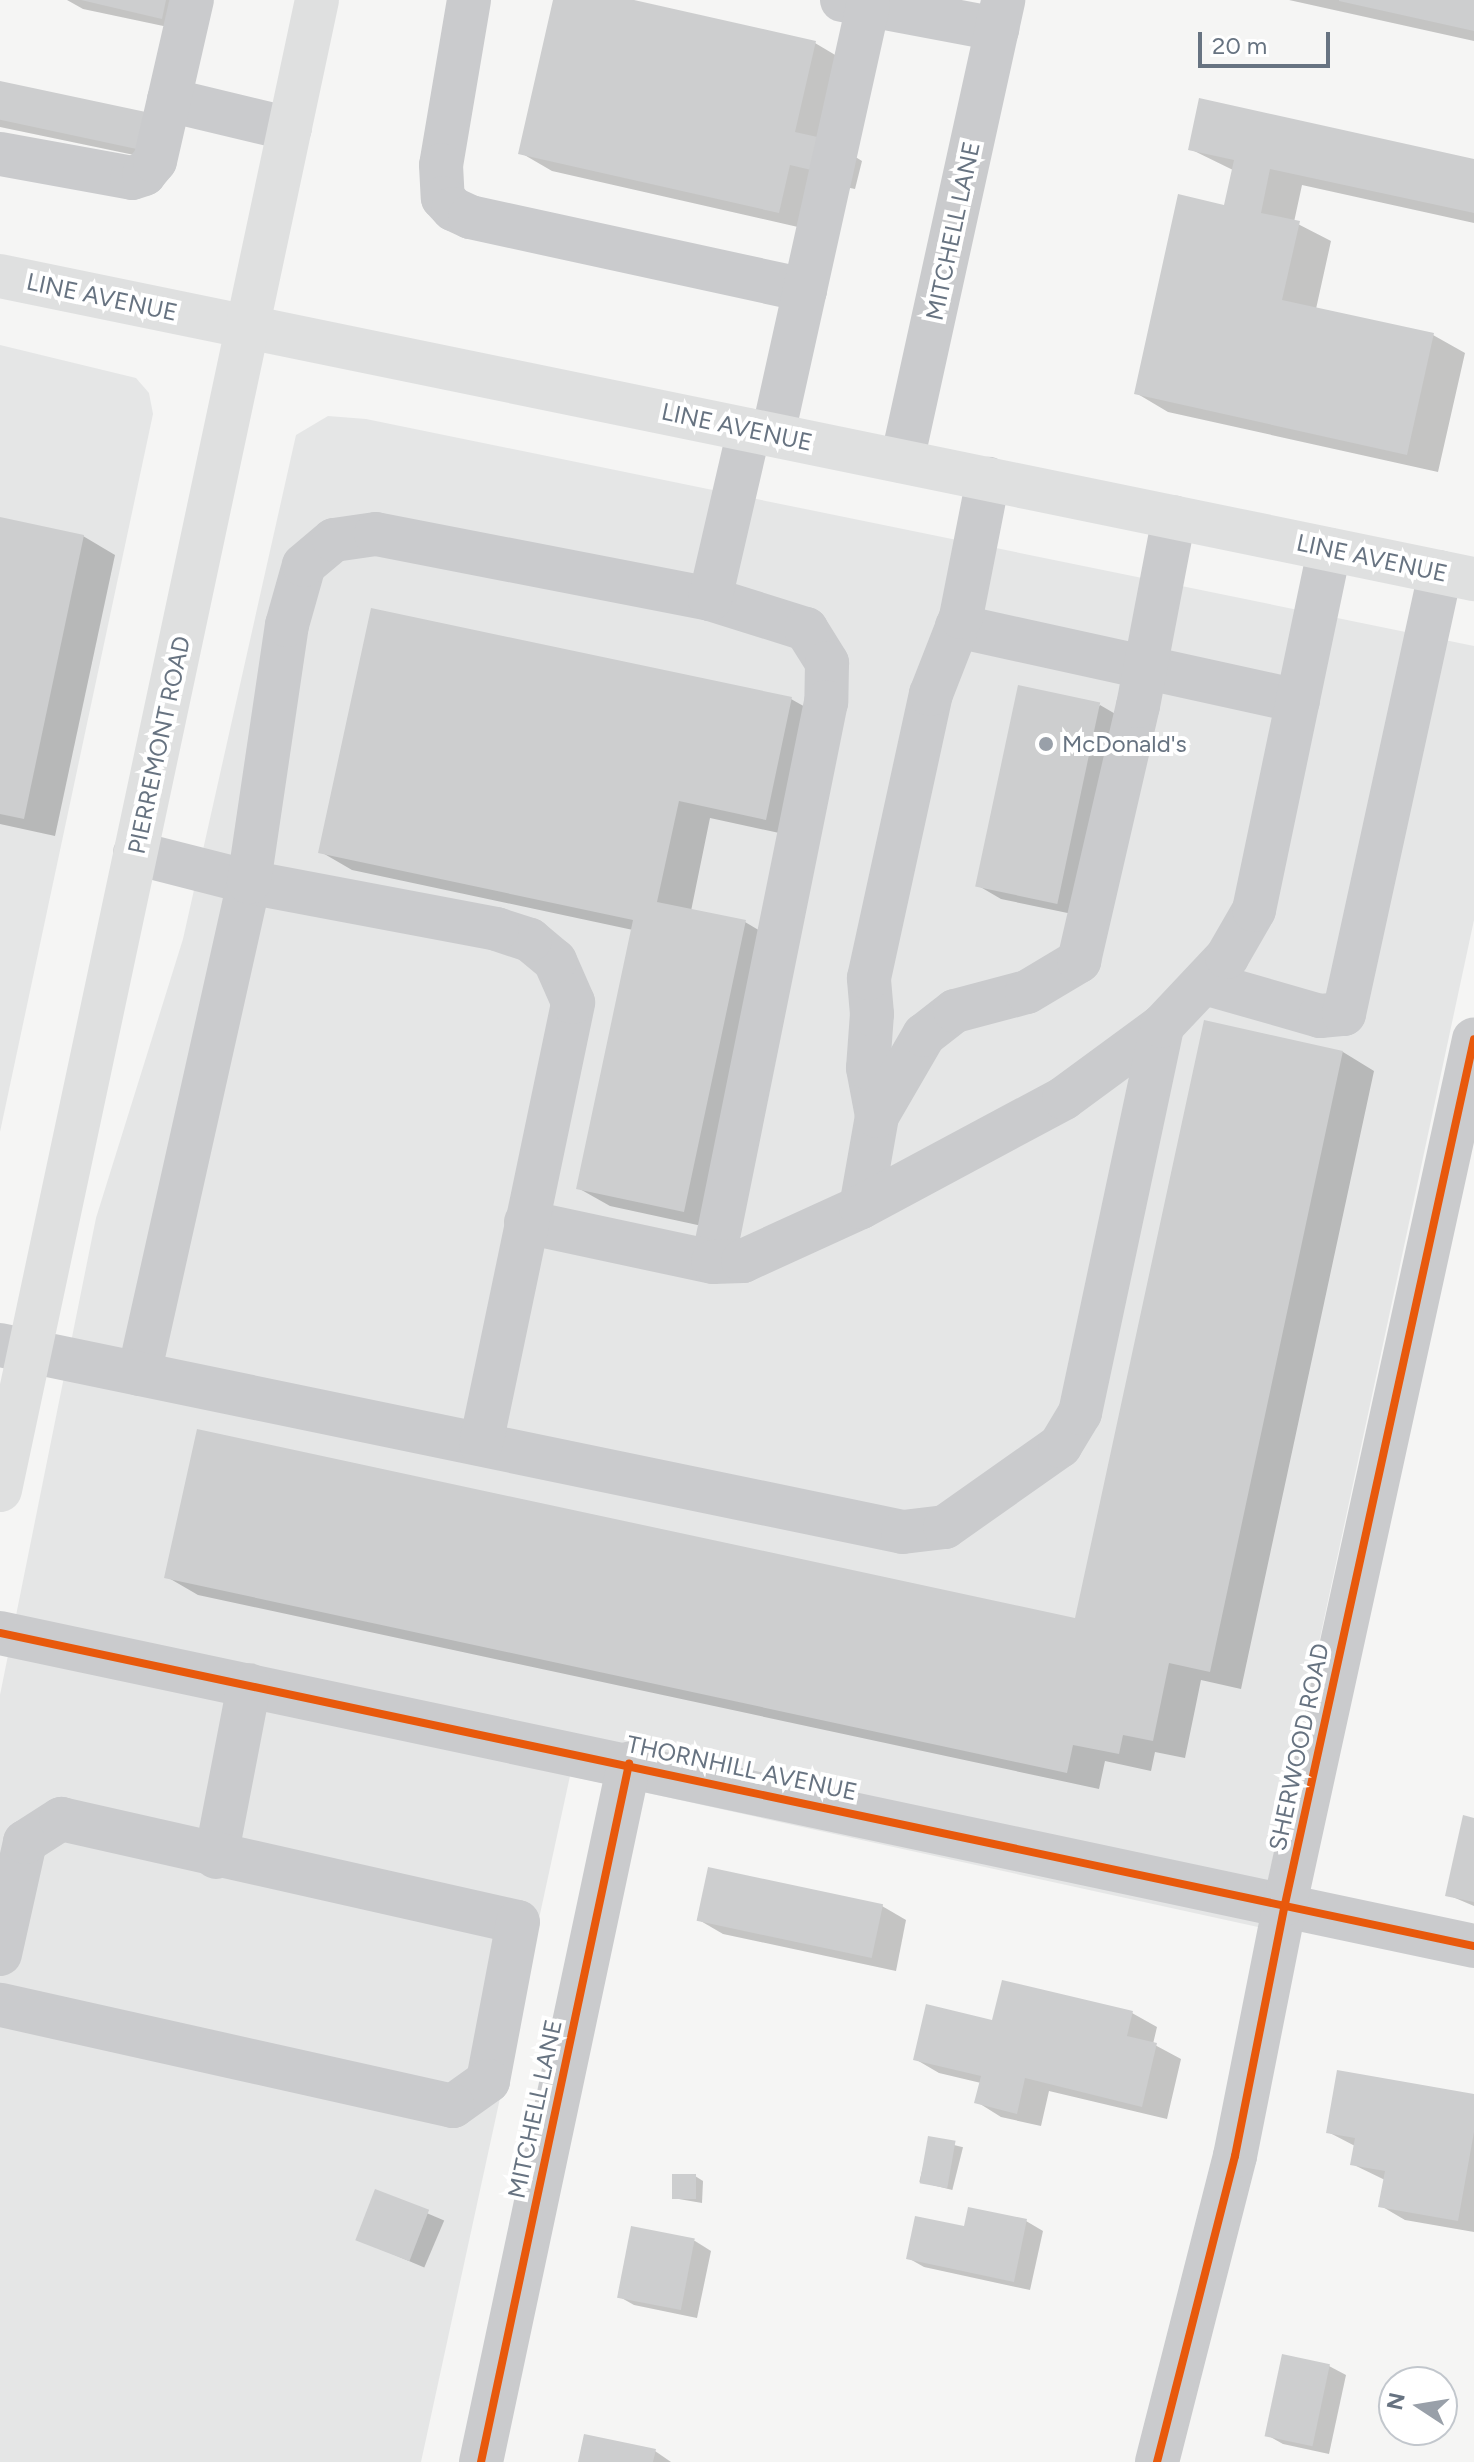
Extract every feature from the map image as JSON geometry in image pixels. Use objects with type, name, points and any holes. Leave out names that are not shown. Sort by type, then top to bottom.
[{"type":"main road","name":"PIERREMONT ROAD","points":[[0,1490],[14,1348],[135,853],[317,0]]},
{"type":"main road","name":"LINE AVENUE","points":[[0,276],[1457,576]]},
{"type":"street","points":[[0,154],[132,178],[144,174],[155,161],[192,0]]},
{"type":"street","points":[[469,0],[441,165],[443,198],[453,209],[805,290]]},
{"type":"street","points":[[710,599],[805,290],[855,2],[1000,14]]},
{"type":"street","name":"MITCHELL LANE","points":[[902,461],[1000,14]]},
{"type":"street","points":[[169,100],[290,129]]},
{"type":"street","points":[[877,1116],[868,1068],[872,1014],[869,978],[931,694],[957,626],[988,479]]},
{"type":"street","points":[[861,1207],[877,1116],[924,1035],[955,1011],[1027,992],[1079,961],[1145,668],[1174,517]]},
{"type":"street","points":[[139,1374],[249,882],[287,625],[304,565],[334,540],[376,534],[710,599],[806,629],[827,663],[826,702],[713,1262]]},
{"type":"street","points":[[526,1222],[713,1262],[743,1261],[861,1207],[1064,1098],[1185,1004],[1254,910],[1329,550]]},
{"type":"street","points":[[1185,1004],[1320,1016],[1344,1014],[1457,576]]},
{"type":"street","points":[[957,626],[1298,701]]},
{"type":"street","points":[[135,853],[249,882],[497,929],[530,940],[555,961],[573,1002],[481,1444]]},
{"type":"street","points":[[14,1348],[903,1532],[945,1527],[1060,1446],[1080,1413],[1185,1004]]},
{"type":"street","name":"SHERWOOD ROAD","points":[[1157,2462],[1235,2156],[1285,1904],[1474,1039]]},
{"type":"street","name":"THORNHILL AVENUE","points":[[0,1633],[629,1764],[1474,1946]]},
{"type":"street","points":[[216,1857],[249,1685]]},
{"type":"street","name":"MITCHELL LANE","points":[[481,2462],[629,1764]]},
{"type":"street","points":[[0,1954],[25,1842],[61,1819],[216,1857],[518,1922],[488,2081],[453,2106],[0,2005]]},
{"type":"shaded area","points":[[0,345],[136,378],[149,393],[153,414],[0,1132]]},
{"type":"shaded area","points":[[328,416],[366,419],[1474,646],[1474,920],[1258,1927],[570,1776],[421,2462],[0,2462],[0,1695],[96,1218],[183,939],[296,435]]},
{"type":"building","points":[[81,0],[166,0],[162,19]]},
{"type":"building","points":[[553,0],[634,0],[816,41],[795,132],[831,140],[824,173],[790,165],[779,213],[518,154]]},
{"type":"building","points":[[1339,0],[1474,0],[1474,31],[1339,1]]},
{"type":"building","points":[[0,81],[146,112],[138,149],[0,120]]},
{"type":"building","points":[[1199,98],[1474,159],[1474,213],[1270,169],[1261,213],[1300,221],[1282,300],[1434,333],[1407,455],[1134,394],[1178,194],[1224,205],[1234,160],[1188,150]]},
{"type":"building","points":[[0,517],[84,535],[24,819],[0,814]]},
{"type":"building","points":[[371,608],[792,697],[766,820],[679,801],[657,902],[746,920],[684,1212],[576,1189],[633,920],[318,853]]},
{"type":"building","points":[[1018,685],[1100,702],[1057,904],[975,886]]},
{"type":"building","points":[[1204,1020],[1343,1051],[1210,1672],[1169,1663],[1153,1741],[1123,1735],[1119,1754],[1073,1745],[1067,1773],[164,1578],[197,1429],[1075,1618]]},
{"type":"building","points":[[1463,1815],[1474,1818],[1474,1902],[1445,1896]]},
{"type":"building","points":[[708,1867],[883,1904],[872,1958],[697,1921]]},
{"type":"building","points":[[1002,1980],[1133,2011],[1127,2036],[1157,2043],[1142,2107],[1025,2078],[1017,2114],[974,2103],[981,2076],[913,2060],[926,2004],[992,2020]]},
{"type":"building","points":[[1337,2070],[1474,2094],[1474,2132],[1458,2221],[1378,2207],[1385,2171],[1350,2165],[1355,2138],[1326,2133]]},
{"type":"building","points":[[928,2136],[956,2141],[947,2188],[920,2183]]},
{"type":"building","points":[[672,2174],[696,2174],[696,2199],[672,2199]]},
{"type":"building","points":[[375,2189],[429,2210],[409,2261],[355,2240]]},
{"type":"building","points":[[968,2207],[1027,2219],[1014,2282],[906,2259],[915,2216],[964,2226]]},
{"type":"building","points":[[631,2226],[695,2238],[681,2310],[617,2298]]},
{"type":"building","points":[[1282,2354],[1330,2364],[1312,2446],[1265,2436]]},
{"type":"building","points":[[584,2434],[656,2449],[653,2462],[578,2462]]},
{"type":"cycle path","points":[[1157,2462],[1235,2156],[1285,1904],[1474,1039]]},
{"type":"cycle path","points":[[0,1633],[1474,1946]]},
{"type":"cycle path","points":[[481,2462],[629,1764]]},
{"type":"place","name":"McDonald's","points":[[1046,744]]}]
